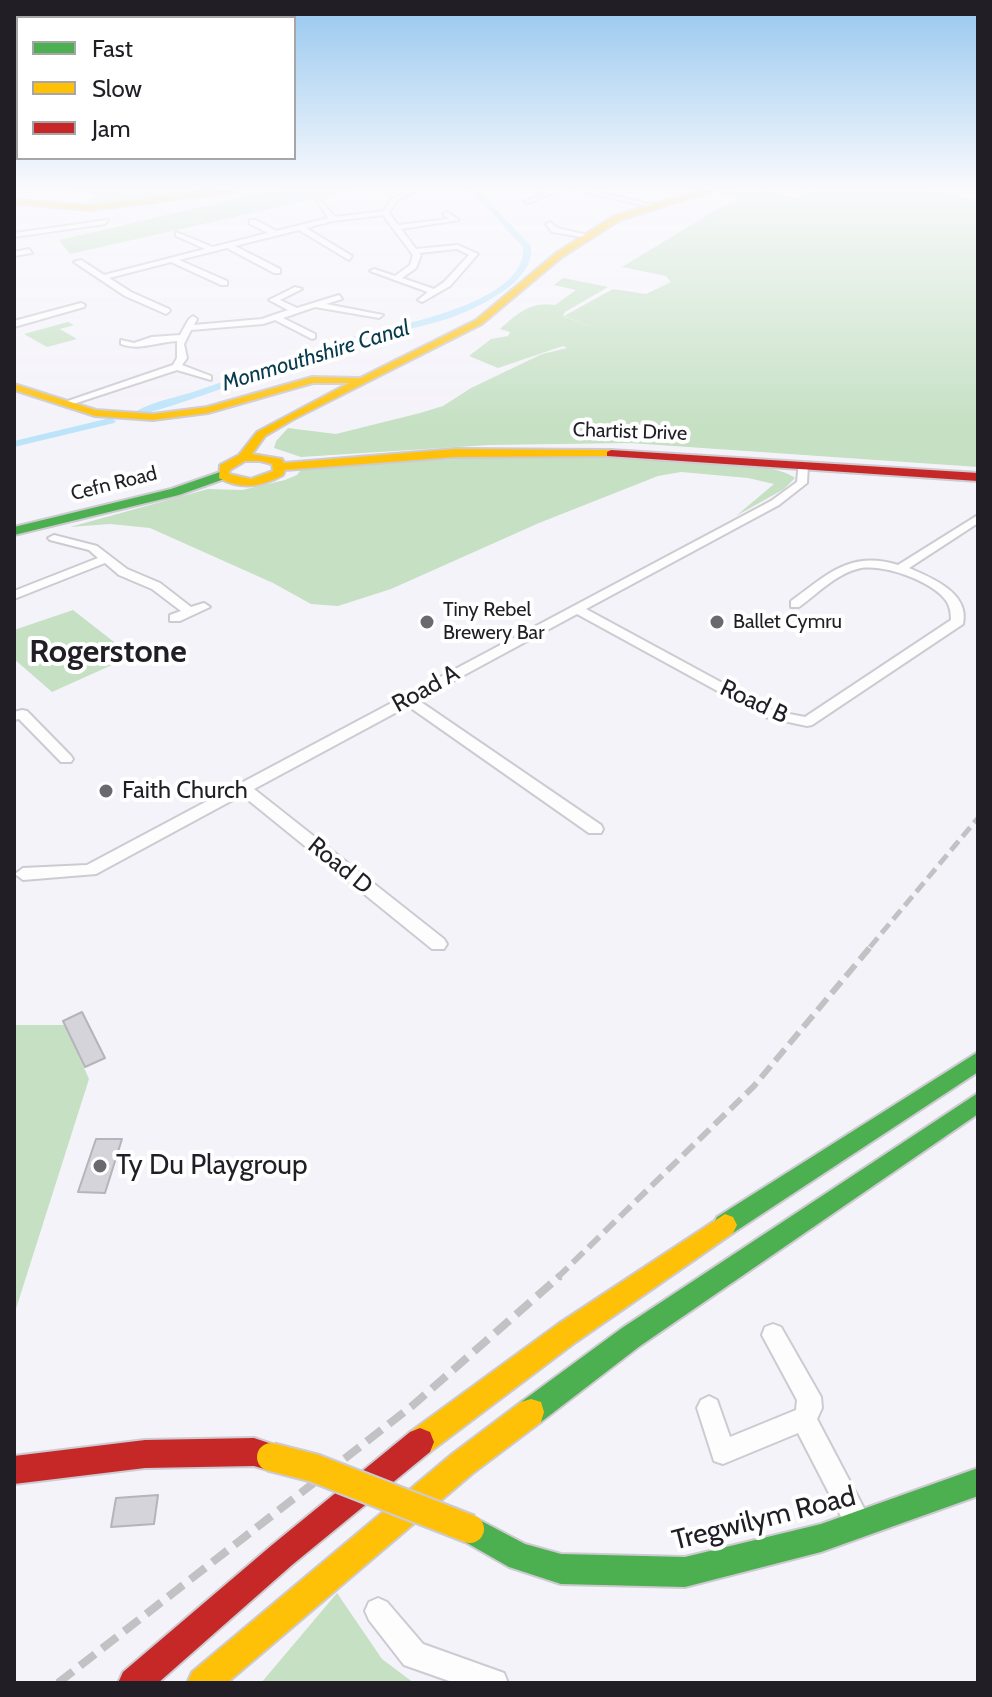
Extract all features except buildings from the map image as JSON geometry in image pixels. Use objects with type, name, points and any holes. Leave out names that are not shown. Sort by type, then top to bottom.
[{"type":"main road","points":[[243,458],[261,434],[338,388],[382,370],[494,313],[542,269]]},
{"type":"main road","points":[[14,387],[64,404],[115,416],[186,414],[338,388]]},
{"type":"main road","name":"Chartist Drive","points":[[281,467],[404,456],[583,451],[978,477]]},
{"type":"main road","points":[[243,458],[268,458],[281,467],[272,478],[260,482],[234,482],[223,475],[227,464],[243,458]]},
{"type":"main road","name":"Cefn Road","points":[[14,531],[175,492],[223,475]]},
{"type":"main road","points":[[134,1683],[300,1538],[434,1430],[571,1329],[684,1251],[978,1061]]},
{"type":"main road","points":[[203,1683],[474,1455],[631,1337],[978,1103]]},
{"type":"main road","name":"Tregwilym Road","points":[[14,1470],[145,1454],[254,1452],[314,1468],[470,1529],[519,1557],[561,1569],[621,1573],[685,1572],[859,1525],[978,1482]]},
{"type":"street","points":[[88,269],[166,311]]},
{"type":"street","points":[[101,278],[136,269]]},
{"type":"street","points":[[193,269],[224,283]]},
{"type":"street","points":[[398,277],[407,269]]},
{"type":"street","points":[[422,300],[458,269]]},
{"type":"street","points":[[374,271],[398,277],[404,284],[435,292]]},
{"type":"street","points":[[297,311],[273,300],[298,289]]},
{"type":"street","points":[[188,328],[277,318],[337,298],[324,295]]},
{"type":"street","points":[[315,304],[379,315]]},
{"type":"street","points":[[14,324],[81,305]]},
{"type":"street","points":[[176,367],[182,358],[182,338],[194,317]]},
{"type":"street","points":[[277,318],[312,336]]},
{"type":"street","points":[[124,342],[134,346],[152,340],[182,338]]},
{"type":"street","points":[[64,404],[176,367],[187,368],[208,378]]},
{"type":"street","name":"Road A","points":[[23,874],[90,870],[775,503],[802,483],[803,464]]},
{"type":"street","points":[[795,604],[861,561],[885,563],[900,569],[978,518]]},
{"type":"street","points":[[54,538],[93,548],[123,572],[156,586],[188,611]]},
{"type":"street","points":[[14,595],[107,558]]},
{"type":"street","name":"Road B","points":[[576,609],[770,714],[797,723],[807,722],[958,621],[958,610],[942,588],[900,569]]},
{"type":"street","points":[[175,618],[204,607]]},
{"type":"street","points":[[407,699],[595,829]]},
{"type":"street","points":[[14,716],[22,714],[66,759]]},
{"type":"street","name":"Road D","points":[[243,788],[438,944]]},
{"type":"street","points":[[709,1408],[723,1452],[804,1419],[810,1408],[809,1397],[773,1335]]},
{"type":"street","points":[[804,1419],[859,1525]]},
{"type":"street","points":[[378,1611],[414,1655],[494,1683]]},
{"type":"green space","points":[[633,269],[978,269],[978,467],[630,443],[489,445],[301,457],[274,448],[288,428],[336,434],[443,406],[471,388],[542,354],[567,348],[563,346],[498,368],[469,356],[491,339],[508,336],[510,332],[500,329],[519,313],[539,305],[555,305],[576,290],[554,285],[563,278],[608,287],[563,316],[605,332],[564,316],[613,289],[646,294],[671,282],[666,276]]},
{"type":"green space","points":[[68,322],[74,325],[60,329],[77,339],[47,347],[24,334]]},
{"type":"green space","points":[[604,455],[735,463],[782,472],[795,478],[784,489],[736,516],[774,484],[748,478],[681,472],[658,476],[539,523],[391,589],[338,606],[311,604],[273,583],[150,528],[110,524],[70,527],[208,489],[242,490],[285,480],[297,475],[303,467],[493,457]]},
{"type":"green space","points":[[73,610],[132,656],[52,692],[14,659],[14,630]]},
{"type":"green space","points":[[14,1025],[65,1025],[89,1079],[14,1315]]},
{"type":"green space","points":[[337,1593],[382,1659],[414,1683],[261,1683]]},
{"type":"waterway","name":"Monmouthshire Canal","points":[[141,412],[350,341],[453,313],[492,295],[521,269]]},
{"type":"waterway","name":"Monmouthshire Canal","points":[[14,444],[110,421]]},
{"type":"railway","points":[[870,947],[978,818]]},
{"type":"railway","points":[[557,1278],[754,1086],[872,945]]},
{"type":"railway","points":[[58,1683],[412,1406],[560,1276]]},
{"type":"traffic: fast","points":[[14,531],[175,492],[223,475]]},
{"type":"traffic: fast","points":[[725,1225],[978,1061]]},
{"type":"traffic: fast","points":[[531,1412],[631,1337],[978,1102]]},
{"type":"traffic: fast","points":[[470,1529],[519,1557],[561,1569],[685,1572],[821,1538],[978,1482]]},
{"type":"traffic: slow","points":[[243,458],[261,434],[288,418],[479,322],[542,269]]},
{"type":"traffic: slow","points":[[14,387],[95,413],[153,417],[208,410],[312,380],[356,380]]},
{"type":"traffic: slow","points":[[281,467],[455,453],[611,454]]},
{"type":"traffic: slow","points":[[261,457],[278,462],[279,472],[251,482],[237,481],[223,475],[224,468],[243,458],[261,457]]},
{"type":"traffic: slow","points":[[420,1442],[567,1333],[725,1225]]},
{"type":"traffic: slow","points":[[203,1683],[462,1464],[531,1412]]},
{"type":"traffic: slow","points":[[271,1457],[314,1468],[470,1529]]},
{"type":"traffic: jam","points":[[611,454],[978,477]]},
{"type":"traffic: jam","points":[[134,1683],[282,1555],[420,1442]]},
{"type":"traffic: jam","points":[[14,1470],[145,1454],[254,1452],[271,1457]]},
{"type":"place","name":"Tiny Rebel Brewery Bar","points":[[427,622]]},
{"type":"place","name":"Ballet Cymru","points":[[717,622]]},
{"type":"place","name":"Faith Church","points":[[106,791]]},
{"type":"place","name":"Ty Du Playgroup","points":[[100,1166]]},
{"type":"district","name":"Rogerstone","points":[[108,653]]}]
